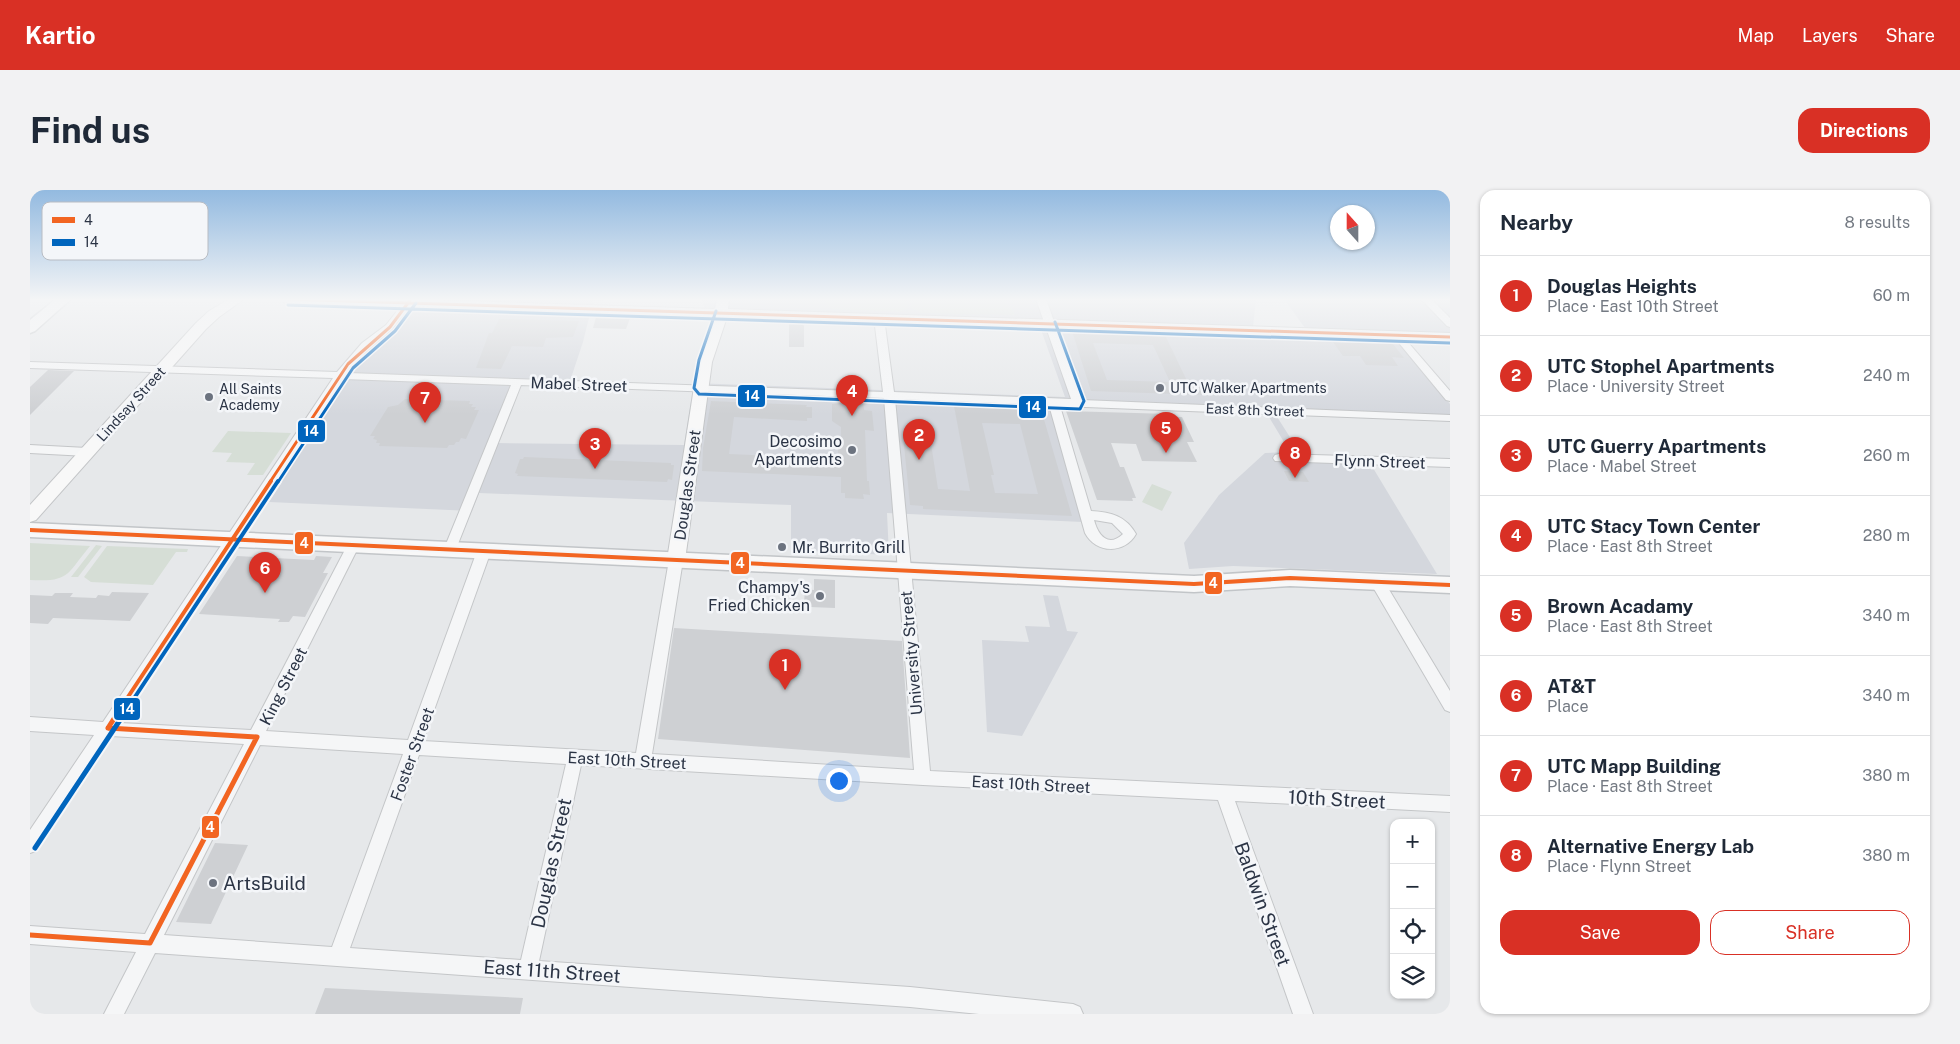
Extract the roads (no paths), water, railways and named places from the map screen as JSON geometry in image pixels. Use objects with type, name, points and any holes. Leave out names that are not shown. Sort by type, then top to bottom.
[{"type":"main road","name":"Douglas Street","points":[[676,560],[700,388],[705,362],[714,337]]},
{"type":"main road","name":"Lindsay Street","points":[[30,516],[163,369]]},
{"type":"main road","points":[[30,530],[1194,584],[1290,578],[1450,585]]},
{"type":"street","name":"Lindsay Street","points":[[163,369],[192,337]]},
{"type":"street","points":[[30,845],[340,377],[356,355],[377,337]]},
{"type":"street","name":"University Street","points":[[881,337],[889,396],[903,572],[923,778]]},
{"type":"street","points":[[1054,337],[1078,403]]},
{"type":"street","points":[[1399,337],[1450,398]]},
{"type":"street","points":[[30,365],[517,382]]},
{"type":"street","name":"Mabel Street","points":[[450,549],[517,382],[700,388]]},
{"type":"street","name":"East 8th Street","points":[[700,388],[1450,418]]},
{"type":"street","points":[[1054,402],[1086,514]]},
{"type":"street","points":[[30,449],[88,452]]},
{"type":"street","name":"Flynn Street","points":[[1280,458],[1450,463]]},
{"type":"street","name":"King Street","points":[[114,1014],[354,544]]},
{"type":"street","name":"Foster Street","points":[[338,956],[484,551]]},
{"type":"street","name":"Douglas Street","points":[[643,761],[676,560]]},
{"type":"street","points":[[1377,582],[1450,705]]},
{"type":"street","name":"East 10th Street","points":[[30,724],[923,778],[1224,793]]},
{"type":"street","name":"Douglas Street","points":[[528,970],[575,757]]},
{"type":"street","name":"10th Street","points":[[1224,793],[1450,804]]},
{"type":"street","name":"Baldwin Street","points":[[1224,793],[1303,1014]]},
{"type":"street","name":"East 11th Street","points":[[30,934],[910,997],[1072,1014]]},
{"type":"place","name":"UTC Walker Apartments","points":[[1160,388]]},
{"type":"place","name":"All Saints Academy","points":[[209,397]]},
{"type":"place","name":"UTC Stacy Town Center","points":[[852,416]]},
{"type":"place","name":"UTC Mapp Building","points":[[425,423]]},
{"type":"place","name":"Decosimo Apartments","points":[[852,450]]},
{"type":"place","name":"Brown Acadamy","points":[[1166,453]]},
{"type":"place","name":"UTC Stophel Apartments","points":[[919,460]]},
{"type":"place","name":"UTC Guerry Apartments","points":[[595,469]]},
{"type":"place","name":"Alternative Energy Lab","points":[[1295,478]]},
{"type":"place","name":"Mr. Burrito Grill","points":[[782,547]]},
{"type":"place","name":"AT&T","points":[[265,593]]},
{"type":"place","name":"Champy's Fried Chicken","points":[[820,596]]},
{"type":"place","name":"Douglas Heights","points":[[785,690]]},
{"type":"place","name":"ArtsBuild","points":[[213,883]]}]
